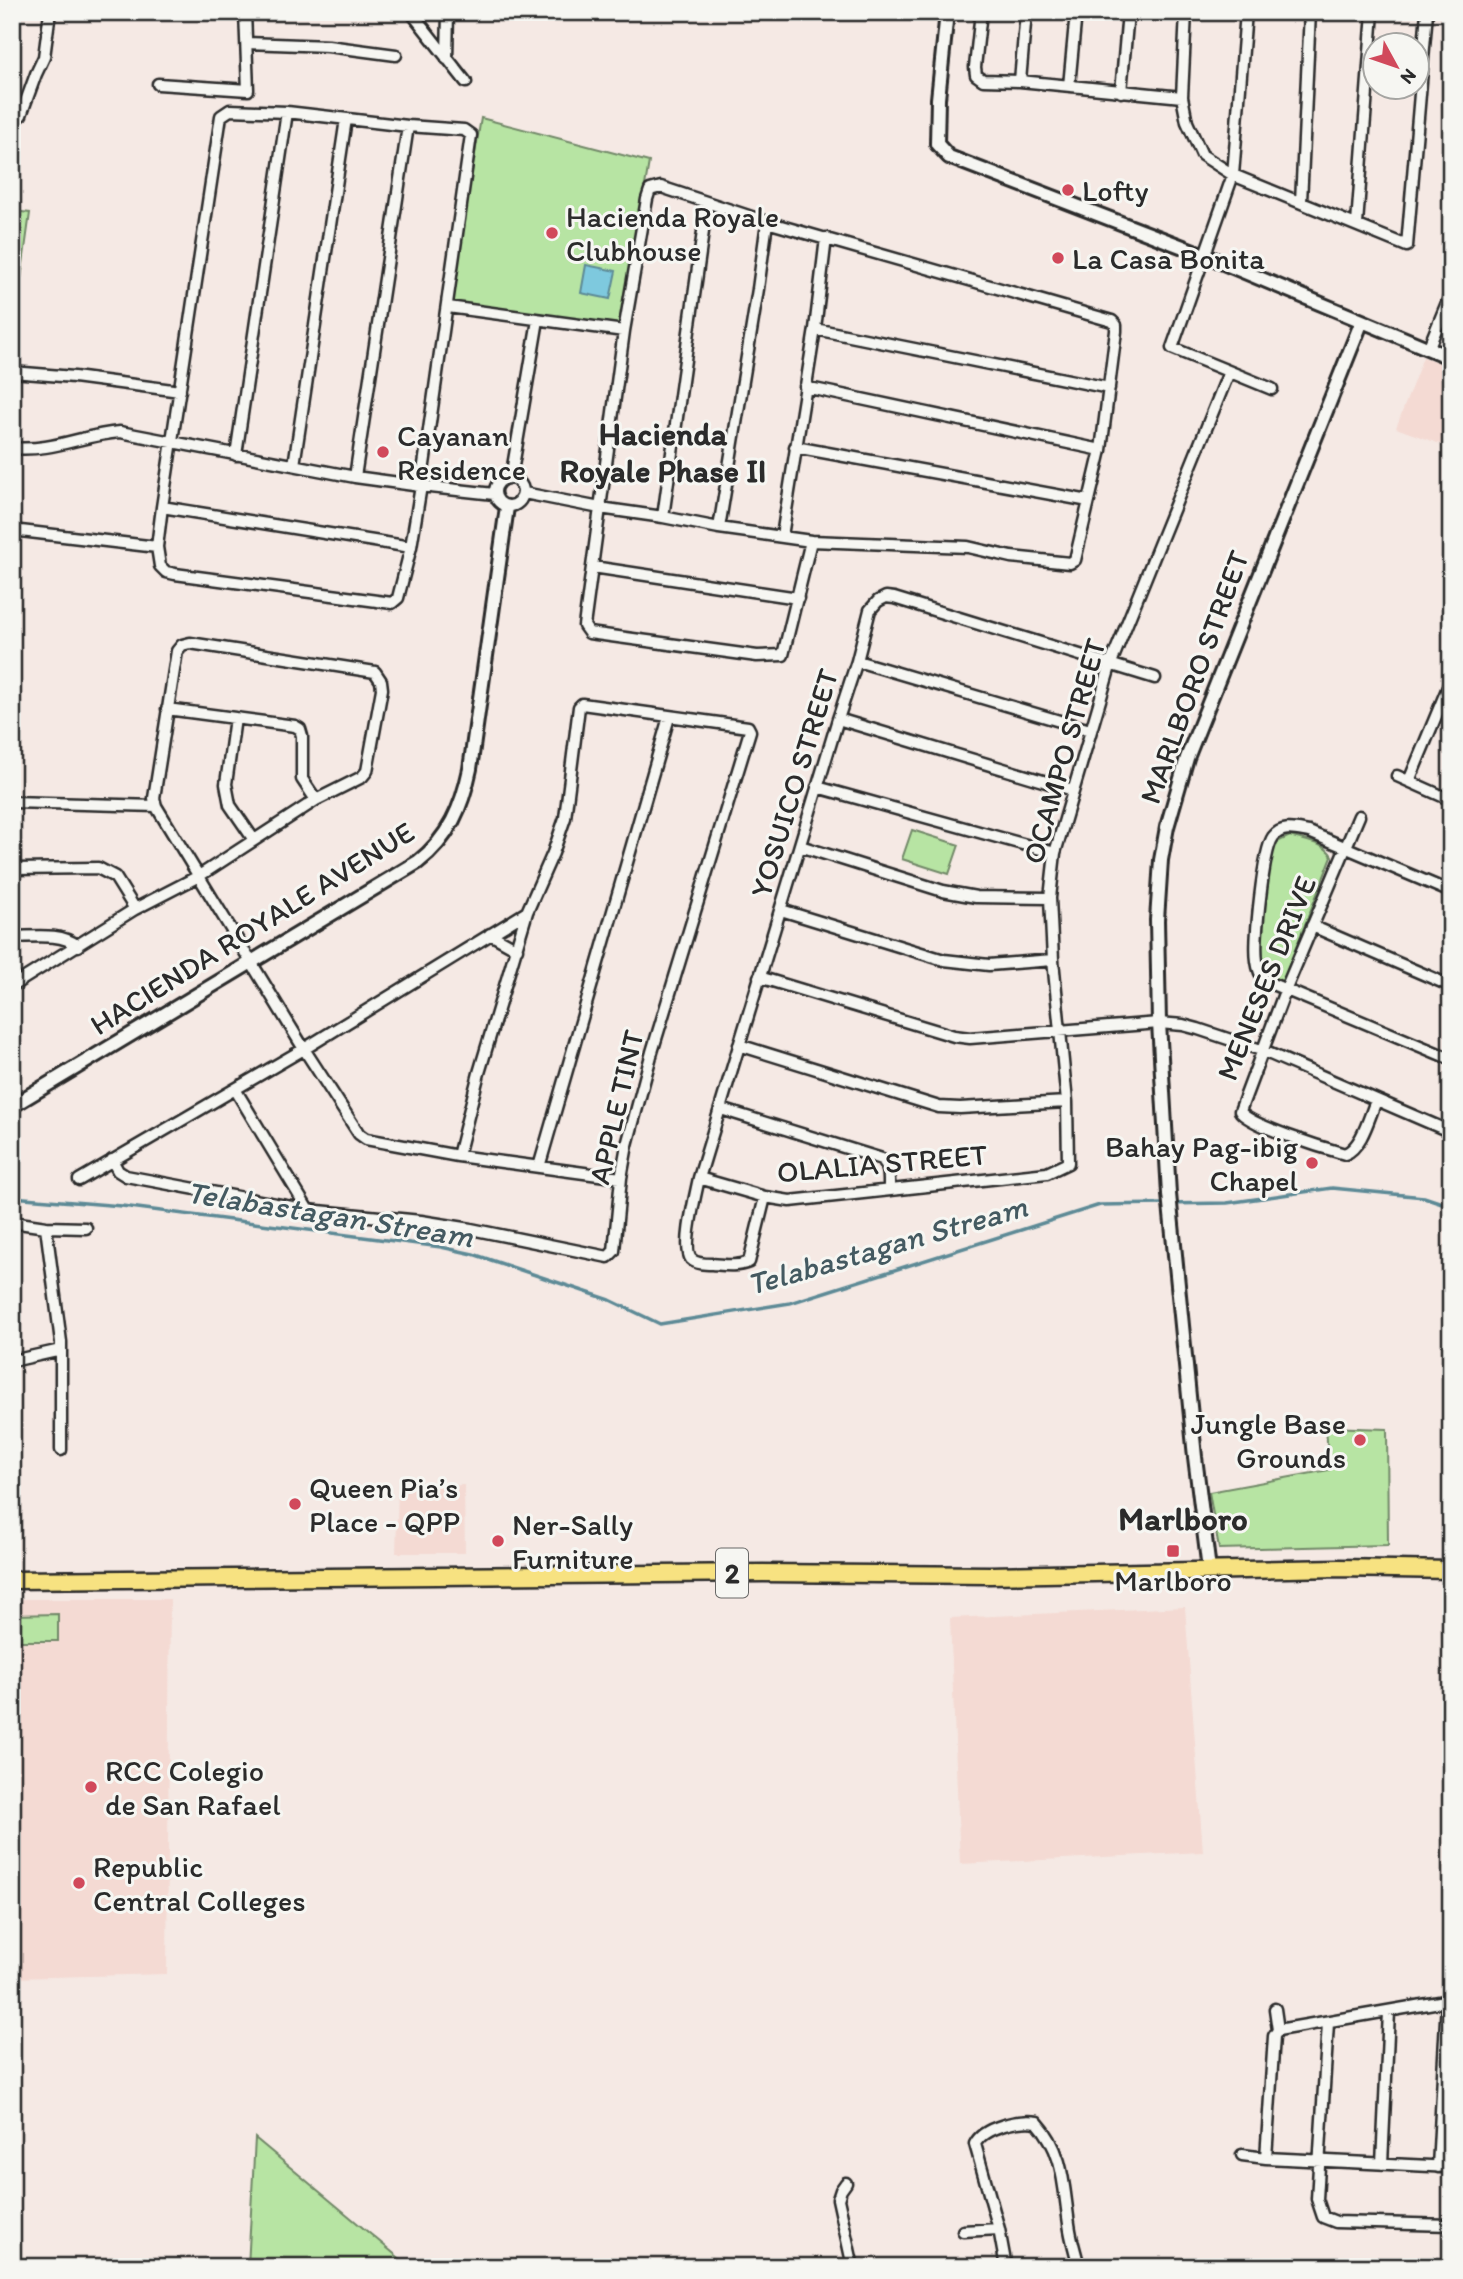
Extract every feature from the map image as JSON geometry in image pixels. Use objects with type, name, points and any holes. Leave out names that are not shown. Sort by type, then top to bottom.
[{"type":"highway","name":"2","points":[[12,1580],[763,1573],[990,1575],[1339,1568],[1451,1570]]},
{"type":"street","points":[[21,115],[44,57],[50,12]]},
{"type":"street","points":[[158,84],[248,90],[245,12]]},
{"type":"street","points":[[411,12],[466,82]]},
{"type":"street","points":[[447,59],[448,12]]},
{"type":"street","points":[[947,12],[938,99],[937,144],[943,152],[959,161],[1204,255],[1451,358]]},
{"type":"street","points":[[981,12],[975,67],[976,75],[983,80],[1020,80],[1182,97]]},
{"type":"street","points":[[1020,80],[1026,12]]},
{"type":"street","points":[[1069,86],[1076,12]]},
{"type":"street","points":[[1121,92],[1128,12]]},
{"type":"street","points":[[1186,12],[1182,97],[1187,122],[1202,155],[1233,175],[1407,246],[1427,12]]},
{"type":"street","points":[[1246,12],[1233,175],[1172,348],[1272,389]]},
{"type":"street","points":[[1301,202],[1310,12]]},
{"type":"street","points":[[1357,224],[1373,12]]},
{"type":"street","points":[[247,43],[328,46],[396,55]]},
{"type":"street","points":[[230,110],[287,113],[464,130],[471,135],[411,547],[398,598],[392,603],[175,574],[166,572],[160,566],[157,547],[162,507],[221,116],[230,110]]},
{"type":"street","points":[[236,455],[287,113]]},
{"type":"street","points":[[294,465],[346,119]]},
{"type":"street","points":[[355,477],[408,126]]},
{"type":"street","points":[[524,493],[600,508],[719,528],[811,541],[968,547],[1012,558],[1070,563],[1075,560],[1101,450],[1115,325],[1112,321],[767,222],[661,187],[650,190],[624,331],[600,508],[593,567],[584,625],[589,633],[757,656],[783,655],[811,541]]},
{"type":"street","points":[[663,517],[708,203]]},
{"type":"street","points":[[719,528],[767,222]]},
{"type":"street","points":[[782,536],[815,329],[825,237]]},
{"type":"street","points":[[1428,349],[1451,293]]},
{"type":"street","points":[[448,307],[624,331]]},
{"type":"street","points":[[511,478],[538,320]]},
{"type":"street","name":"MARLBORO STREET","points":[[1209,1570],[1169,1194],[1158,1023],[1157,920],[1161,860],[1177,791],[1210,698],[1362,321]]},
{"type":"street","points":[[815,329],[1109,388]]},
{"type":"street","points":[[12,372],[180,391]]},
{"type":"street","name":"OCAMPO STREET","points":[[1069,1163],[1067,1102],[1053,960],[1050,898],[1055,853],[1111,663],[1229,372]]},
{"type":"street","points":[[806,387],[1101,450]]},
{"type":"street","points":[[12,448],[33,450],[60,446],[102,433],[120,432],[355,477],[494,494]]},
{"type":"street","points":[[795,447],[1089,501]]},
{"type":"street","points":[[494,494],[501,505],[507,507],[519,503],[524,493],[522,486],[511,478]]},
{"type":"street","points":[[494,494],[499,482],[511,478]]},
{"type":"street","points":[[162,507],[411,547]]},
{"type":"street","name":"HACIENDA ROYALE AVENUE","points":[[12,1106],[434,850],[452,824],[464,795],[470,769],[507,507]]},
{"type":"street","points":[[12,530],[157,547]]},
{"type":"street","points":[[593,567],[798,598]]},
{"type":"street","name":"YOSUICO STREET","points":[[765,1198],[752,1259],[749,1262],[742,1265],[722,1265],[697,1263],[692,1260],[689,1254],[689,1232],[699,1178],[857,661],[870,610],[878,601],[894,597],[1155,678]]},
{"type":"street","points":[[12,986],[135,909],[199,876],[316,800],[362,777],[367,771],[382,689],[381,681],[375,672],[190,643],[183,645],[177,651],[167,709],[156,806],[199,876],[251,963],[304,1049],[359,1134],[366,1139],[458,1156],[621,1178]]},
{"type":"street","points":[[857,661],[1090,730]]},
{"type":"street","points":[[1409,782],[1451,680]]},
{"type":"street","points":[[458,1156],[473,1092],[527,912],[542,883],[565,818],[579,707],[582,704],[669,717],[539,1167]]},
{"type":"street","points":[[167,709],[295,726],[300,729],[302,779],[316,800]]},
{"type":"street","name":"APPLE TINT","points":[[112,1160],[118,1171],[126,1176],[308,1210],[438,1224],[608,1256],[614,1251],[616,1242],[621,1178],[627,1145],[652,1052],[750,731],[748,727],[669,717]]},
{"type":"street","points":[[235,718],[226,784],[230,805],[254,840]]},
{"type":"street","points":[[838,719],[1073,790]]},
{"type":"street","points":[[1397,776],[1451,800]]},
{"type":"street","points":[[817,787],[1055,853]]},
{"type":"street","points":[[12,802],[156,806]]},
{"type":"street","name":"MENESES DRIVE","points":[[1359,816],[1261,1050],[1241,1107],[1242,1116],[1249,1120],[1345,1154],[1352,1151],[1357,1143],[1377,1101]]},
{"type":"street","points":[[1451,892],[1309,832],[1289,828],[1280,831],[1273,837],[1266,853],[1256,961],[1265,981],[1451,1059]]},
{"type":"street","points":[[800,846],[943,891],[975,897],[1050,898]]},
{"type":"street","points":[[12,869],[99,868],[116,877],[135,909]]},
{"type":"street","points":[[780,910],[944,960],[989,965],[1053,960]]},
{"type":"street","points":[[79,1180],[304,1049],[527,912]]},
{"type":"street","points":[[1312,926],[1451,985]]},
{"type":"street","points":[[490,934],[517,949]]},
{"type":"street","points":[[12,937],[61,938],[78,946]]},
{"type":"street","points":[[760,977],[954,1036],[970,1038],[1158,1023],[1198,1028],[1261,1050],[1451,1132]]},
{"type":"street","points":[[739,1045],[939,1107],[1067,1102]]},
{"type":"street","points":[[235,1089],[308,1210]]},
{"type":"street","points":[[721,1109],[883,1159],[889,1172],[889,1189]]},
{"type":"street","name":"OLALIA STREET","points":[[699,1178],[765,1198],[790,1201],[1047,1173],[1069,1163]]},
{"type":"street","points":[[12,1222],[46,1227],[86,1228]]},
{"type":"street","points":[[46,1227],[61,1350],[61,1450]]},
{"type":"street","points":[[12,1361],[61,1350]]},
{"type":"street","points":[[1278,2030],[1449,2001],[1438,2167]]},
{"type":"street","points":[[1266,2158],[1274,2036],[1278,2030],[1275,2010]]},
{"type":"street","points":[[1382,2164],[1389,2012]]},
{"type":"street","points":[[1328,2023],[1317,2199],[1323,2217],[1336,2222],[1451,2225]]},
{"type":"street","points":[[1006,2267],[999,2229],[975,2144],[978,2138],[1003,2127],[1026,2122],[1037,2122],[1048,2136],[1064,2179],[1070,2230],[1079,2267]]},
{"type":"street","points":[[1242,2155],[1451,2167]]},
{"type":"street","points":[[846,2182],[838,2199],[853,2267]]},
{"type":"street","points":[[963,2231],[999,2229]]},
{"type":"shaded area","points":[[1423,357],[1451,367],[1451,448],[1396,428]]},
{"type":"shaded area","points":[[464,1485],[465,1553],[396,1553],[398,1488]]},
{"type":"shaded area","name":"RCC Colegio de San Rafael","points":[[12,1599],[170,1599],[167,1974],[12,1978]]},
{"type":"shaded area","points":[[1185,1607],[1203,1852],[960,1864],[950,1618]]},
{"type":"green space","points":[[481,118],[649,162],[620,333],[449,308]]},
{"type":"green space","points":[[12,211],[30,213],[12,344]]},
{"type":"green space","points":[[912,830],[959,845],[949,874],[902,859]]},
{"type":"green space","points":[[1290,836],[1319,845],[1332,856],[1282,983],[1267,976],[1263,962],[1262,909],[1275,843]]},
{"type":"green space","points":[[1326,1427],[1387,1429],[1388,1545],[1219,1549],[1209,1492],[1329,1470]]},
{"type":"green space","points":[[58,1614],[58,1641],[12,1641],[12,1615]]},
{"type":"green space","points":[[255,2138],[410,2267],[248,2267]]},
{"type":"water","points":[[586,265],[616,271],[610,299],[581,293]]},
{"type":"waterway","name":"Telabastagan Stream","points":[[12,1197],[122,1206],[441,1247],[473,1254],[610,1300],[660,1324],[790,1303],[1100,1205],[1227,1203],[1332,1188],[1424,1197],[1451,1206]]},
{"type":"place","name":"Lofty","points":[[1068,190]]},
{"type":"place","name":"Hacienda Royale Clubhouse","points":[[552,233]]},
{"type":"place","name":"La Casa Bonita","points":[[1058,258]]},
{"type":"place","name":"Cayanan Residence","points":[[383,452]]},
{"type":"place","name":"Bahay Pag-ibig Chapel","points":[[1312,1163]]},
{"type":"place","name":"Jungle Base Grounds","points":[[1360,1440]]},
{"type":"place","name":"Queen Pia’s Place - QPP","points":[[295,1504]]},
{"type":"place","name":"Ner-Sally Furniture","points":[[498,1541]]},
{"type":"place","name":"Marlboro","points":[[1173,1551]]},
{"type":"place","name":"RCC Colegio de San Rafael","points":[[91,1787]]},
{"type":"place","name":"Republic Central Colleges","points":[[79,1883]]},
{"type":"district","name":"Hacienda Royale Phase II","points":[[663,452]]},
{"type":"district","name":"Marlboro","points":[[1183,1518]]}]
